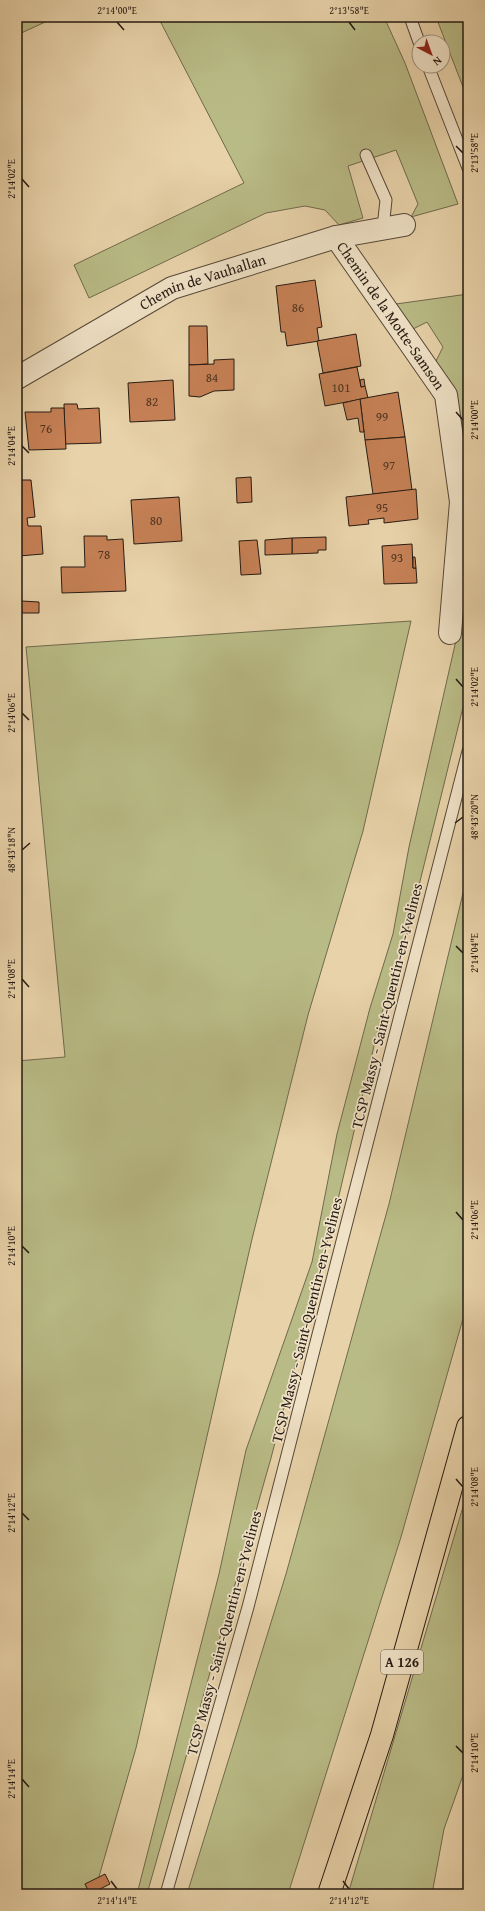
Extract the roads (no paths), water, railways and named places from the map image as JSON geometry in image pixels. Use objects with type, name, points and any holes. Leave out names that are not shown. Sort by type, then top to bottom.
[{"type":"highway","name":"A 126","points":[[329,1894],[382,1735],[468,1428]]},
{"type":"street","name":"Chemin de Vauhallan","points":[[17,378],[172,288],[336,236],[394,226]]},
{"type":"street","name":"Chemin de la Motte-Samson","points":[[336,236],[446,394],[461,502],[450,633]]},
{"type":"lane","points":[[410,17],[416,34]]},
{"type":"lane","points":[[431,74],[468,168]]},
{"type":"lane","points":[[366,156],[386,200],[394,226]]},
{"type":"lane","name":"TCSP Massy - Saint-Quentin-en-Yvelines","points":[[166,1894],[248,1607],[468,751]]}]
